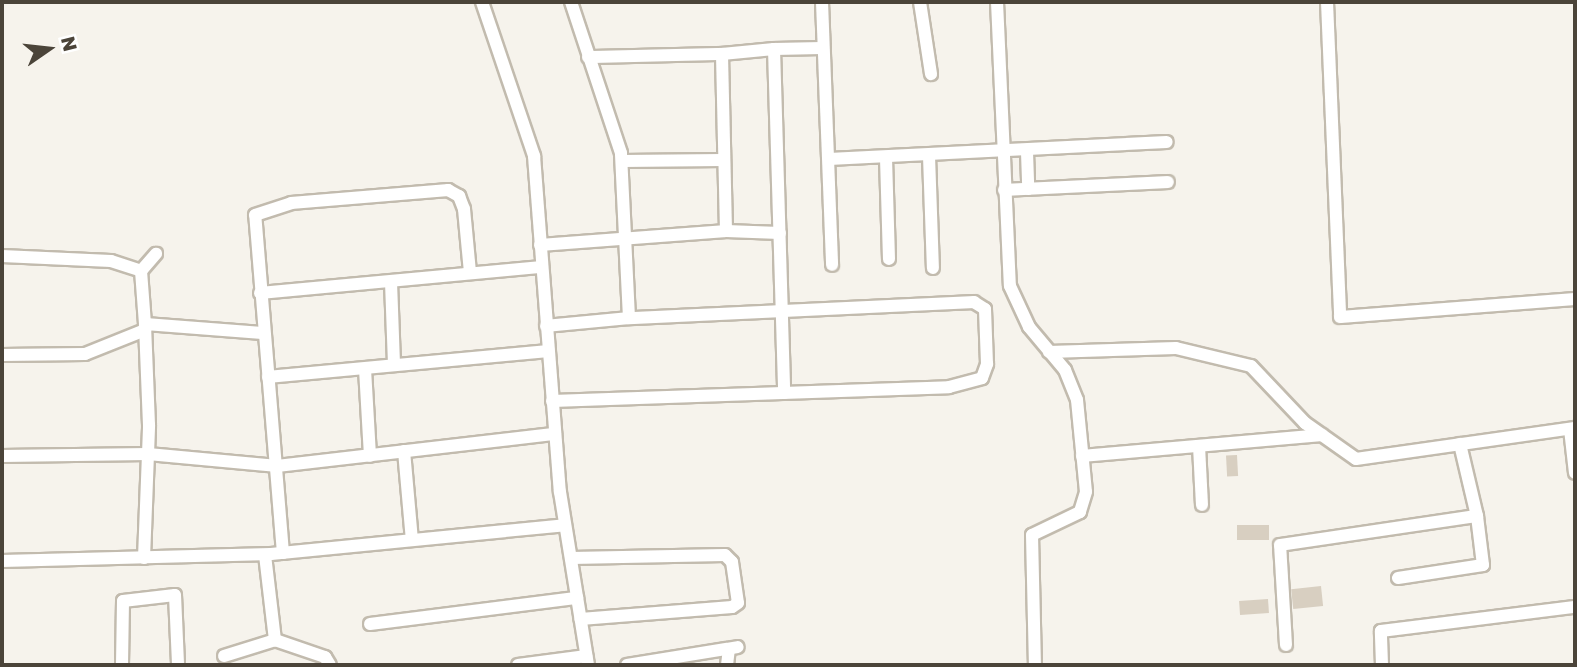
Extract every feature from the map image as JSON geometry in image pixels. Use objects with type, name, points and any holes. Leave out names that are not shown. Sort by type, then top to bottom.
[{"type":"street","points":[[482,2],[534,156],[555,434],[565,525],[587,661],[518,665]]},
{"type":"street","points":[[570,2],[588,57],[612,116],[622,161],[629,318]]},
{"type":"street","points":[[822,2],[832,265]]},
{"type":"street","points":[[920,2],[931,74]]},
{"type":"street","points":[[997,2],[1010,286],[1029,327],[1049,352],[1077,400],[1086,492],[1080,512],[1032,536],[1035,665]]},
{"type":"street","points":[[1327,2],[1340,317],[1575,299]]},
{"type":"street","points":[[588,57],[722,54],[822,48]]},
{"type":"street","points":[[775,49],[784,393]]},
{"type":"street","points":[[722,54],[726,231]]},
{"type":"street","points":[[829,159],[1027,152],[1167,142]]},
{"type":"street","points":[[1027,152],[1028,189]]},
{"type":"street","points":[[929,156],[933,268]]},
{"type":"street","points":[[886,158],[889,259]]},
{"type":"street","points":[[622,161],[723,160]]},
{"type":"street","points":[[1004,190],[1168,183]]},
{"type":"street","points":[[283,553],[263,333],[256,215],[291,203],[448,190],[459,196],[464,209],[470,272]]},
{"type":"street","points":[[540,245],[726,231],[780,233]]},
{"type":"street","points":[[144,558],[148,454],[141,271],[156,254]]},
{"type":"street","points":[[2,256],[111,261],[141,271]]},
{"type":"street","points":[[260,293],[542,267]]},
{"type":"street","points":[[391,282],[394,365]]},
{"type":"street","points":[[546,326],[629,318],[974,302],[985,309],[988,327],[986,373],[975,381],[928,388],[552,401]]},
{"type":"street","points":[[2,355],[85,354],[145,327],[263,333]]},
{"type":"street","points":[[1049,352],[1176,348],[1251,366],[1322,435],[1356,459],[1572,428],[1575,474]]},
{"type":"street","points":[[268,377],[548,351]]},
{"type":"street","points":[[365,369],[370,456]]},
{"type":"street","points":[[2,456],[148,454],[277,466],[555,434]]},
{"type":"street","points":[[1082,456],[1322,435]]},
{"type":"street","points":[[1398,578],[1483,565],[1477,516],[1460,444]]},
{"type":"street","points":[[1199,446],[1202,505]]},
{"type":"street","points":[[404,451],[412,540]]},
{"type":"street","points":[[1286,645],[1280,545],[1477,516]]},
{"type":"street","points":[[2,561],[265,555],[565,525]]},
{"type":"street","points":[[265,555],[275,640]]},
{"type":"street","points":[[571,558],[725,555],[732,562],[738,603],[732,607],[580,619]]},
{"type":"street","points":[[122,665],[123,601],[175,594],[178,665]]},
{"type":"street","points":[[370,624],[577,598]]},
{"type":"street","points":[[1382,665],[1381,631],[1575,607]]},
{"type":"street","points":[[223,656],[275,640],[325,657],[330,665]]},
{"type":"street","points":[[627,665],[733,648],[727,665]]},
{"type":"building","points":[[1237,455],[1238,476],[1227,477],[1226,456]]},
{"type":"building","points":[[1237,525],[1269,525],[1269,540],[1237,540]]},
{"type":"building","points":[[1321,586],[1323,606],[1293,609],[1291,589]]},
{"type":"building","points":[[1268,599],[1269,613],[1240,615],[1239,601]]}]
